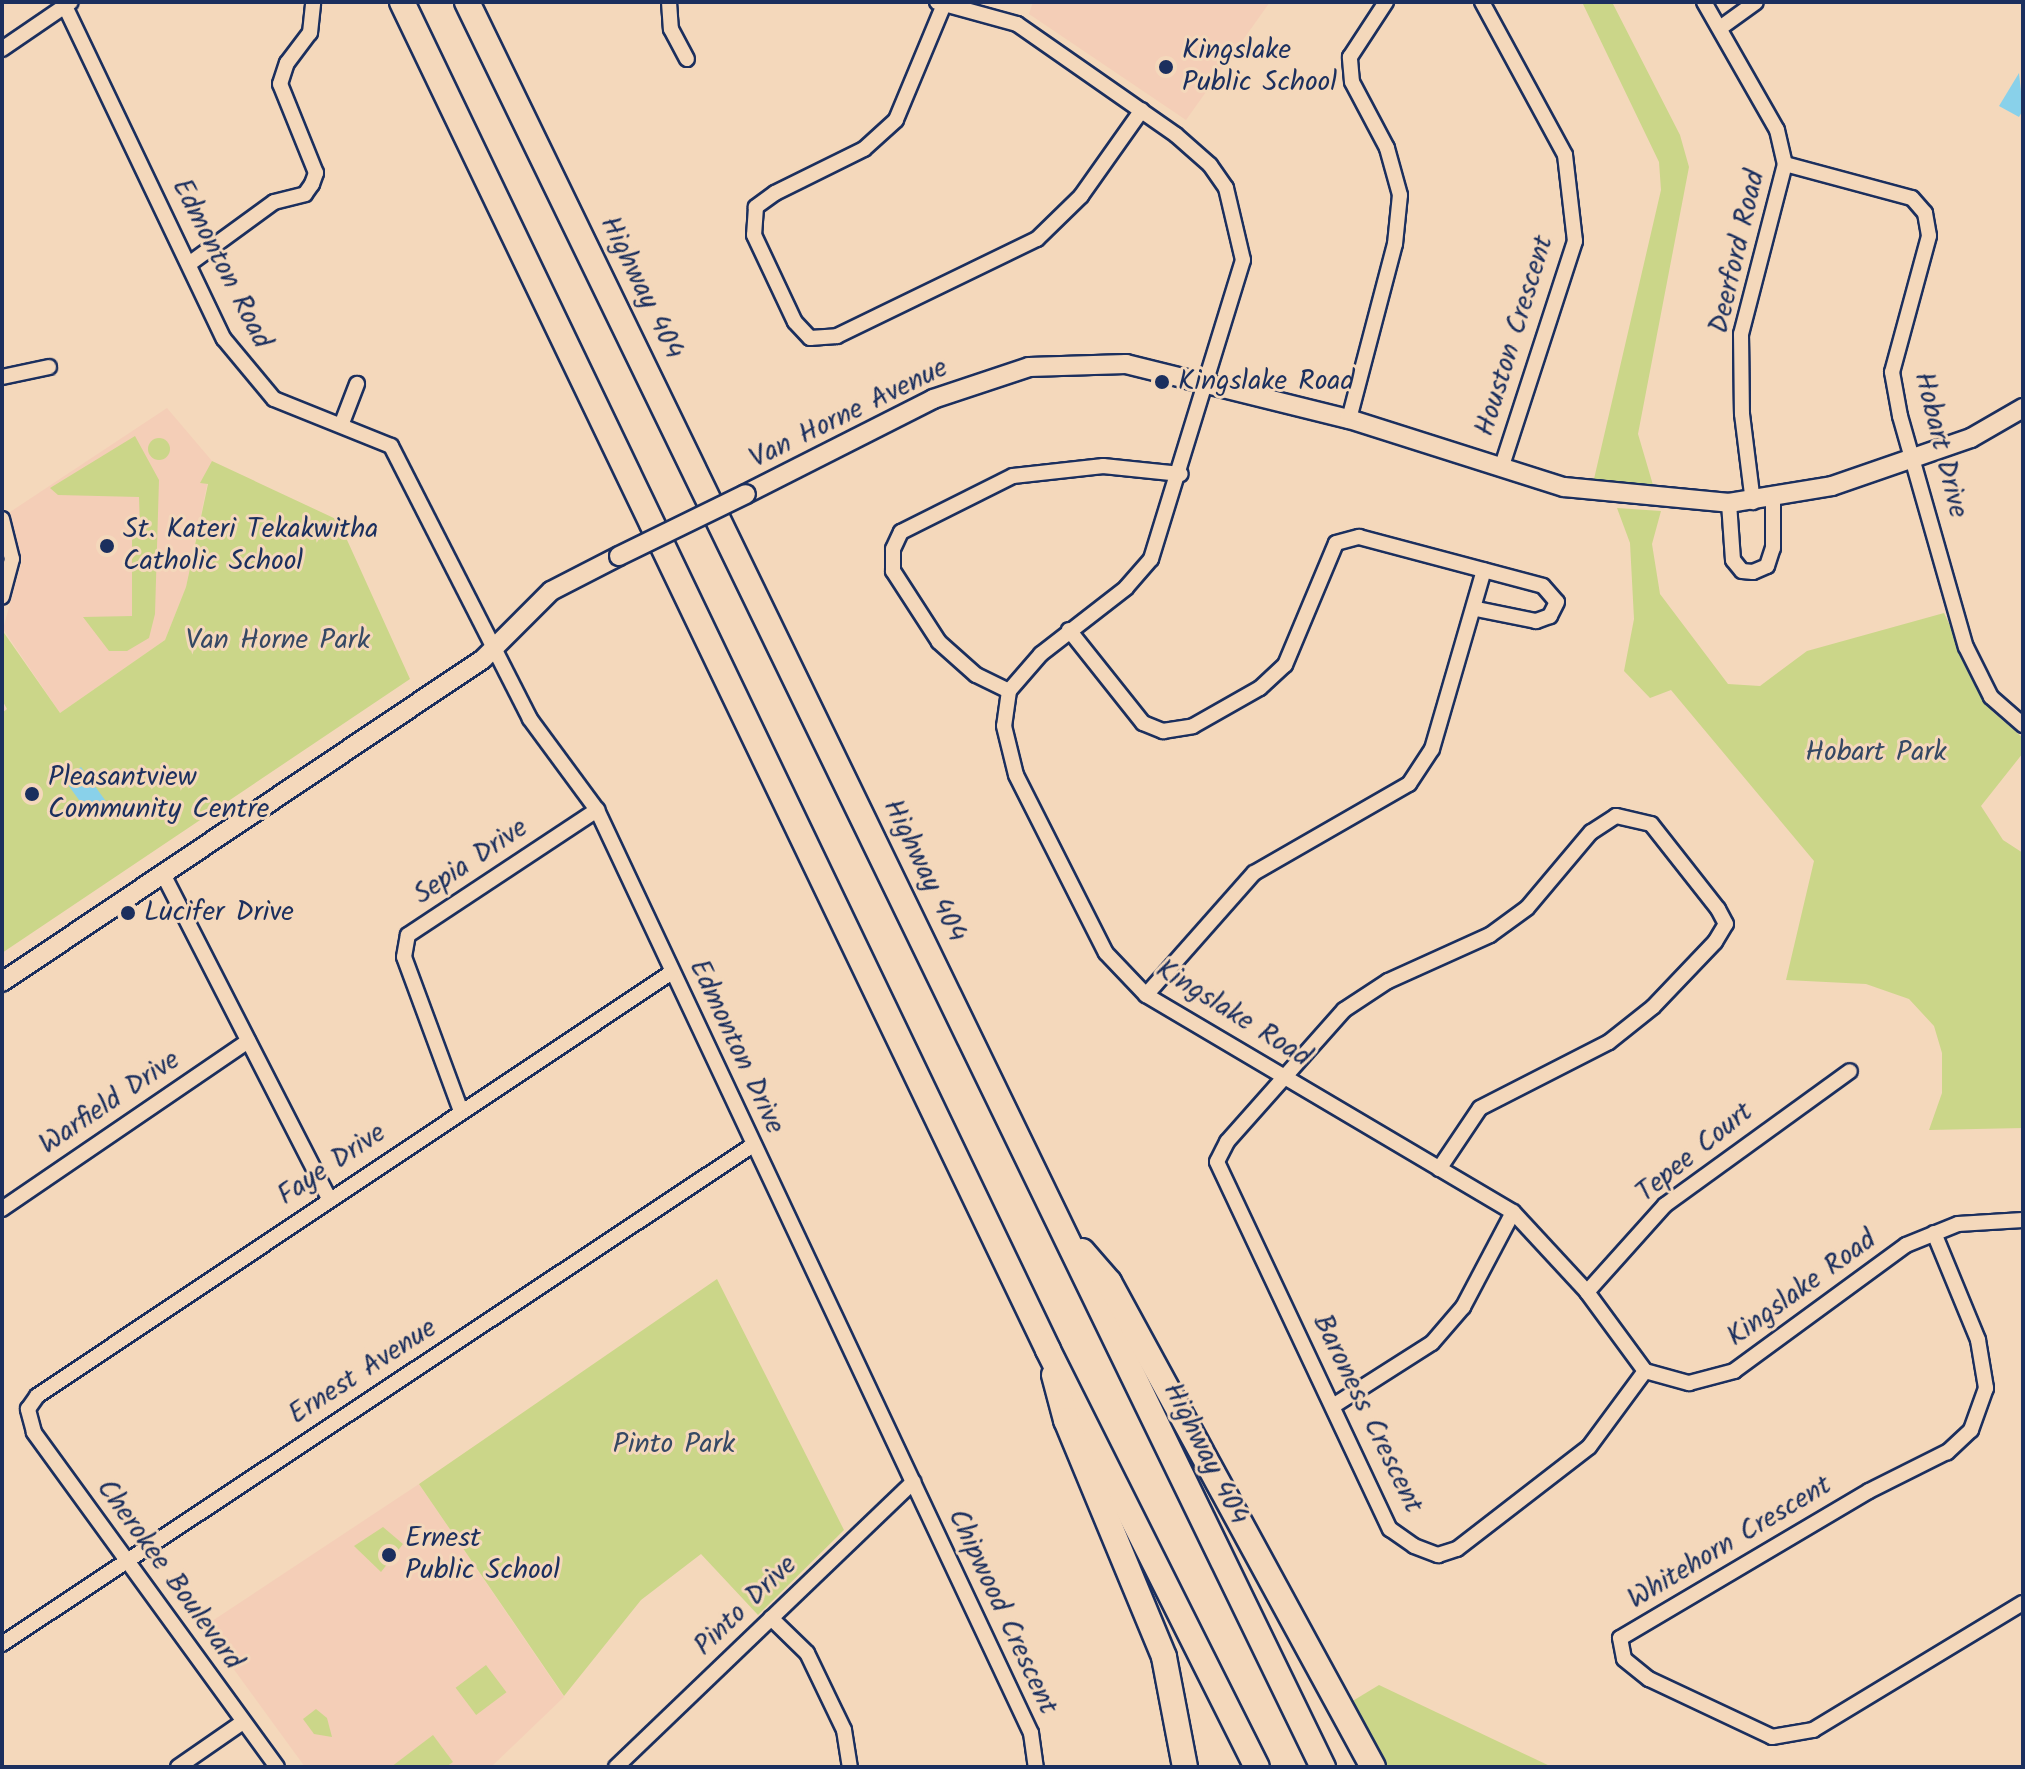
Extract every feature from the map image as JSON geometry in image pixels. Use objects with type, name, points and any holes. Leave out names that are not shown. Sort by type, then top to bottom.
[{"type":"highway","points":[[402,2],[1048,1350],[1257,1767]]},
{"type":"highway","name":"Highway 404","points":[[467,2],[1323,1767]]},
{"type":"highway","points":[[1064,1231],[1109,1282],[1373,1767]]},
{"type":"highway","points":[[1048,1350],[1066,1420],[1164,1657],[1185,1767]]},
{"type":"street","points":[[189,264],[274,202],[305,194],[312,184],[316,173],[280,84],[287,63],[310,33],[313,2]]},
{"type":"street","points":[[669,2],[671,29],[687,59]]},
{"type":"street","points":[[1142,110],[1081,196],[1037,239],[837,336],[810,338],[795,322],[754,235],[756,207],[775,193],[864,149],[896,120],[943,2],[1017,24],[1142,110],[1210,165],[1234,211],[1243,260],[1181,474],[1151,559],[1126,588],[1069,630],[1009,691],[976,675],[939,642],[893,571],[893,549],[901,532],[1013,476],[1103,466],[1181,474]]},
{"type":"street","points":[[1349,419],[1395,244],[1400,195],[1387,148],[1352,82],[1350,57],[1386,2]]},
{"type":"street","name":"Houston Crescent","points":[[1482,2],[1565,155],[1575,241],[1502,466]]},
{"type":"street","name":"Deerford Road","points":[[1704,2],[1777,130],[1785,164],[1741,334],[1742,414],[1753,502]]},
{"type":"street","points":[[2,49],[66,3]]},
{"type":"street","name":"Edmonton Road","points":[[66,3],[224,339],[253,379],[274,399],[342,423],[391,446],[493,647]]},
{"type":"street","points":[[1720,28],[1747,5]]},
{"type":"street","name":"Hobart Drive","points":[[1785,164],[1912,198],[1925,213],[1929,236],[1892,372],[1966,647],[1991,697],[2023,725]]},
{"type":"street","name":"Van Horne Avenue","points":[[2,982],[483,659],[551,591],[933,399],[1029,367],[1126,364],[1209,381],[1349,419],[1564,487],[1729,503],[1773,499],[1915,459],[1971,438],[2023,408]]},
{"type":"street","points":[[2,377],[49,367]]},
{"type":"street","points":[[342,423],[357,384]]},
{"type":"street","points":[[1729,503],[1733,560],[1742,571],[1753,572],[1767,566],[1773,548],[1773,499]]},
{"type":"street","points":[[2,519],[12,559],[2,597]]},
{"type":"street","points":[[1069,630],[1143,723],[1163,731],[1193,726],[1260,688],[1285,665],[1336,543],[1359,537],[1484,570],[1543,586],[1557,602],[1550,616],[1536,621],[1477,609]]},
{"type":"street","points":[[1146,995],[1254,873],[1409,784],[1432,749],[1477,609],[1484,570]]},
{"type":"street","name":"Edmonton Drive","points":[[493,647],[530,719],[597,810],[913,1482]]},
{"type":"street","name":"Kingslake Road","points":[[1009,691],[1004,726],[1016,775],[1106,953],[1146,995],[1513,1212],[1587,1292],[1645,1371],[1689,1383],[1734,1371],[1906,1245],[1958,1224],[2023,1220]]},
{"type":"street","name":"Sepia Drive","points":[[461,1111],[404,957],[408,935],[597,810]]},
{"type":"street","points":[[1284,1077],[1344,1010],[1388,981],[1490,935],[1527,908],[1591,832],[1616,816],[1651,824],[1718,909],[1726,924],[1715,942],[1653,1007],[1609,1042],[1480,1108],[1439,1169]]},
{"type":"street","points":[[164,876],[329,1198]]},
{"type":"street","name":"Faye Drive","points":[[28,1409],[37,1396],[329,1198],[672,972]]},
{"type":"street","name":"Warfield Drive","points":[[2,1209],[248,1041]]},
{"type":"street","name":"Tepee Court","points":[[1587,1292],[1665,1205],[1850,1071]]},
{"type":"street","name":"Baroness Crescent","points":[[1284,1077],[1227,1142],[1217,1162],[1390,1529],[1438,1555],[1457,1549],[1589,1447],[1645,1371]]},
{"type":"street","name":"Ernest Avenue","points":[[2,1644],[753,1145]]},
{"type":"street","points":[[1333,1406],[1432,1343],[1463,1307],[1513,1212]]},
{"type":"street","name":"Whitehorn Crescent","points":[[1934,1233],[1978,1340],[1986,1388],[1971,1430],[1947,1452],[1869,1491],[1620,1638],[1624,1659],[1649,1679],[1772,1737],[1813,1730],[2023,1603]]},
{"type":"street","name":"Cherokee Boulevard","points":[[28,1409],[34,1432],[277,1767]]},
{"type":"street","name":"Pinto Drive","points":[[616,1767],[913,1482]]},
{"type":"street","name":"Chipwood Crescent","points":[[913,1482],[1031,1733],[1036,1767]]},
{"type":"street","points":[[771,1618],[807,1653],[844,1730],[850,1767]]},
{"type":"street","points":[[178,1767],[243,1722]]},
{"type":"shaded area","name":"Kingslake Public School","points":[[1033,2],[1270,2],[1186,120],[1029,14]]},
{"type":"shaded area","name":"St. Kateri Tekakwitha Catholic School","points":[[167,408],[212,461],[186,587],[165,640],[60,713],[3,629],[22,561],[10,512]]},
{"type":"shaded area","name":"Ernest Public School","points":[[419,1484],[564,1697],[491,1767],[305,1767],[203,1627]]},
{"type":"green space","points":[[1582,2],[1612,2],[1680,135],[1689,167],[1638,434],[1653,485],[1594,479],[1661,190],[1659,162]]},
{"type":"green space","points":[[135,436],[159,480],[155,614],[149,638],[127,651],[109,651],[83,617],[132,616],[132,531],[140,529],[139,497],[58,495],[50,488]]},
{"type":"green space","points":[[155,438],[163,438],[170,449],[163,460],[155,460],[148,453],[148,445]]},
{"type":"green space","name":"Van Horne Park","points":[[212,461],[338,520],[410,679],[2,953],[2,713],[7,709],[2,700],[2,630],[60,713],[165,640],[186,587],[208,484],[200,483]]},
{"type":"green space","name":"Hobart Park","points":[[1617,508],[1661,511],[1652,544],[1660,594],[1728,684],[1760,686],[1807,651],[1944,613],[1992,711],[2023,738],[2023,753],[1981,806],[2003,840],[2023,853],[2023,1128],[1929,1130],[1942,1093],[1942,1053],[1934,1026],[1909,999],[1866,984],[1786,980],[1814,861],[1671,690],[1650,698],[1624,671],[1634,619],[1630,543]]},
{"type":"green space","name":"Pinto Park","points":[[717,1279],[844,1530],[758,1615],[701,1554],[641,1600],[564,1696],[419,1484]]},
{"type":"green space","points":[[383,1527],[403,1544],[381,1572],[354,1546]]},
{"type":"green space","points":[[486,1665],[506,1692],[476,1715],[456,1688]]},
{"type":"green space","points":[[1379,1685],[1552,1767],[1384,1767],[1346,1705]]},
{"type":"green space","points":[[316,1709],[327,1718],[332,1737],[314,1734],[303,1719]]},
{"type":"green space","points":[[433,1735],[453,1762],[446,1767],[391,1767]]},
{"type":"water","points":[[2019,73],[2023,110],[2019,117],[1999,106]]},
{"type":"water","points":[[81,767],[106,802],[89,814],[64,779]]},
{"type":"place","name":"Kingslake Public School","points":[[1166,67]]},
{"type":"place","name":"Kingslake Road","points":[[1162,382]]},
{"type":"place","name":"St. Kateri Tekakwitha Catholic School","points":[[107,546]]},
{"type":"place","name":"Pleasantview Community Centre","points":[[32,794]]},
{"type":"place","name":"Lucifer Drive","points":[[128,913]]},
{"type":"place","name":"Ernest Public School","points":[[389,1555]]}]
